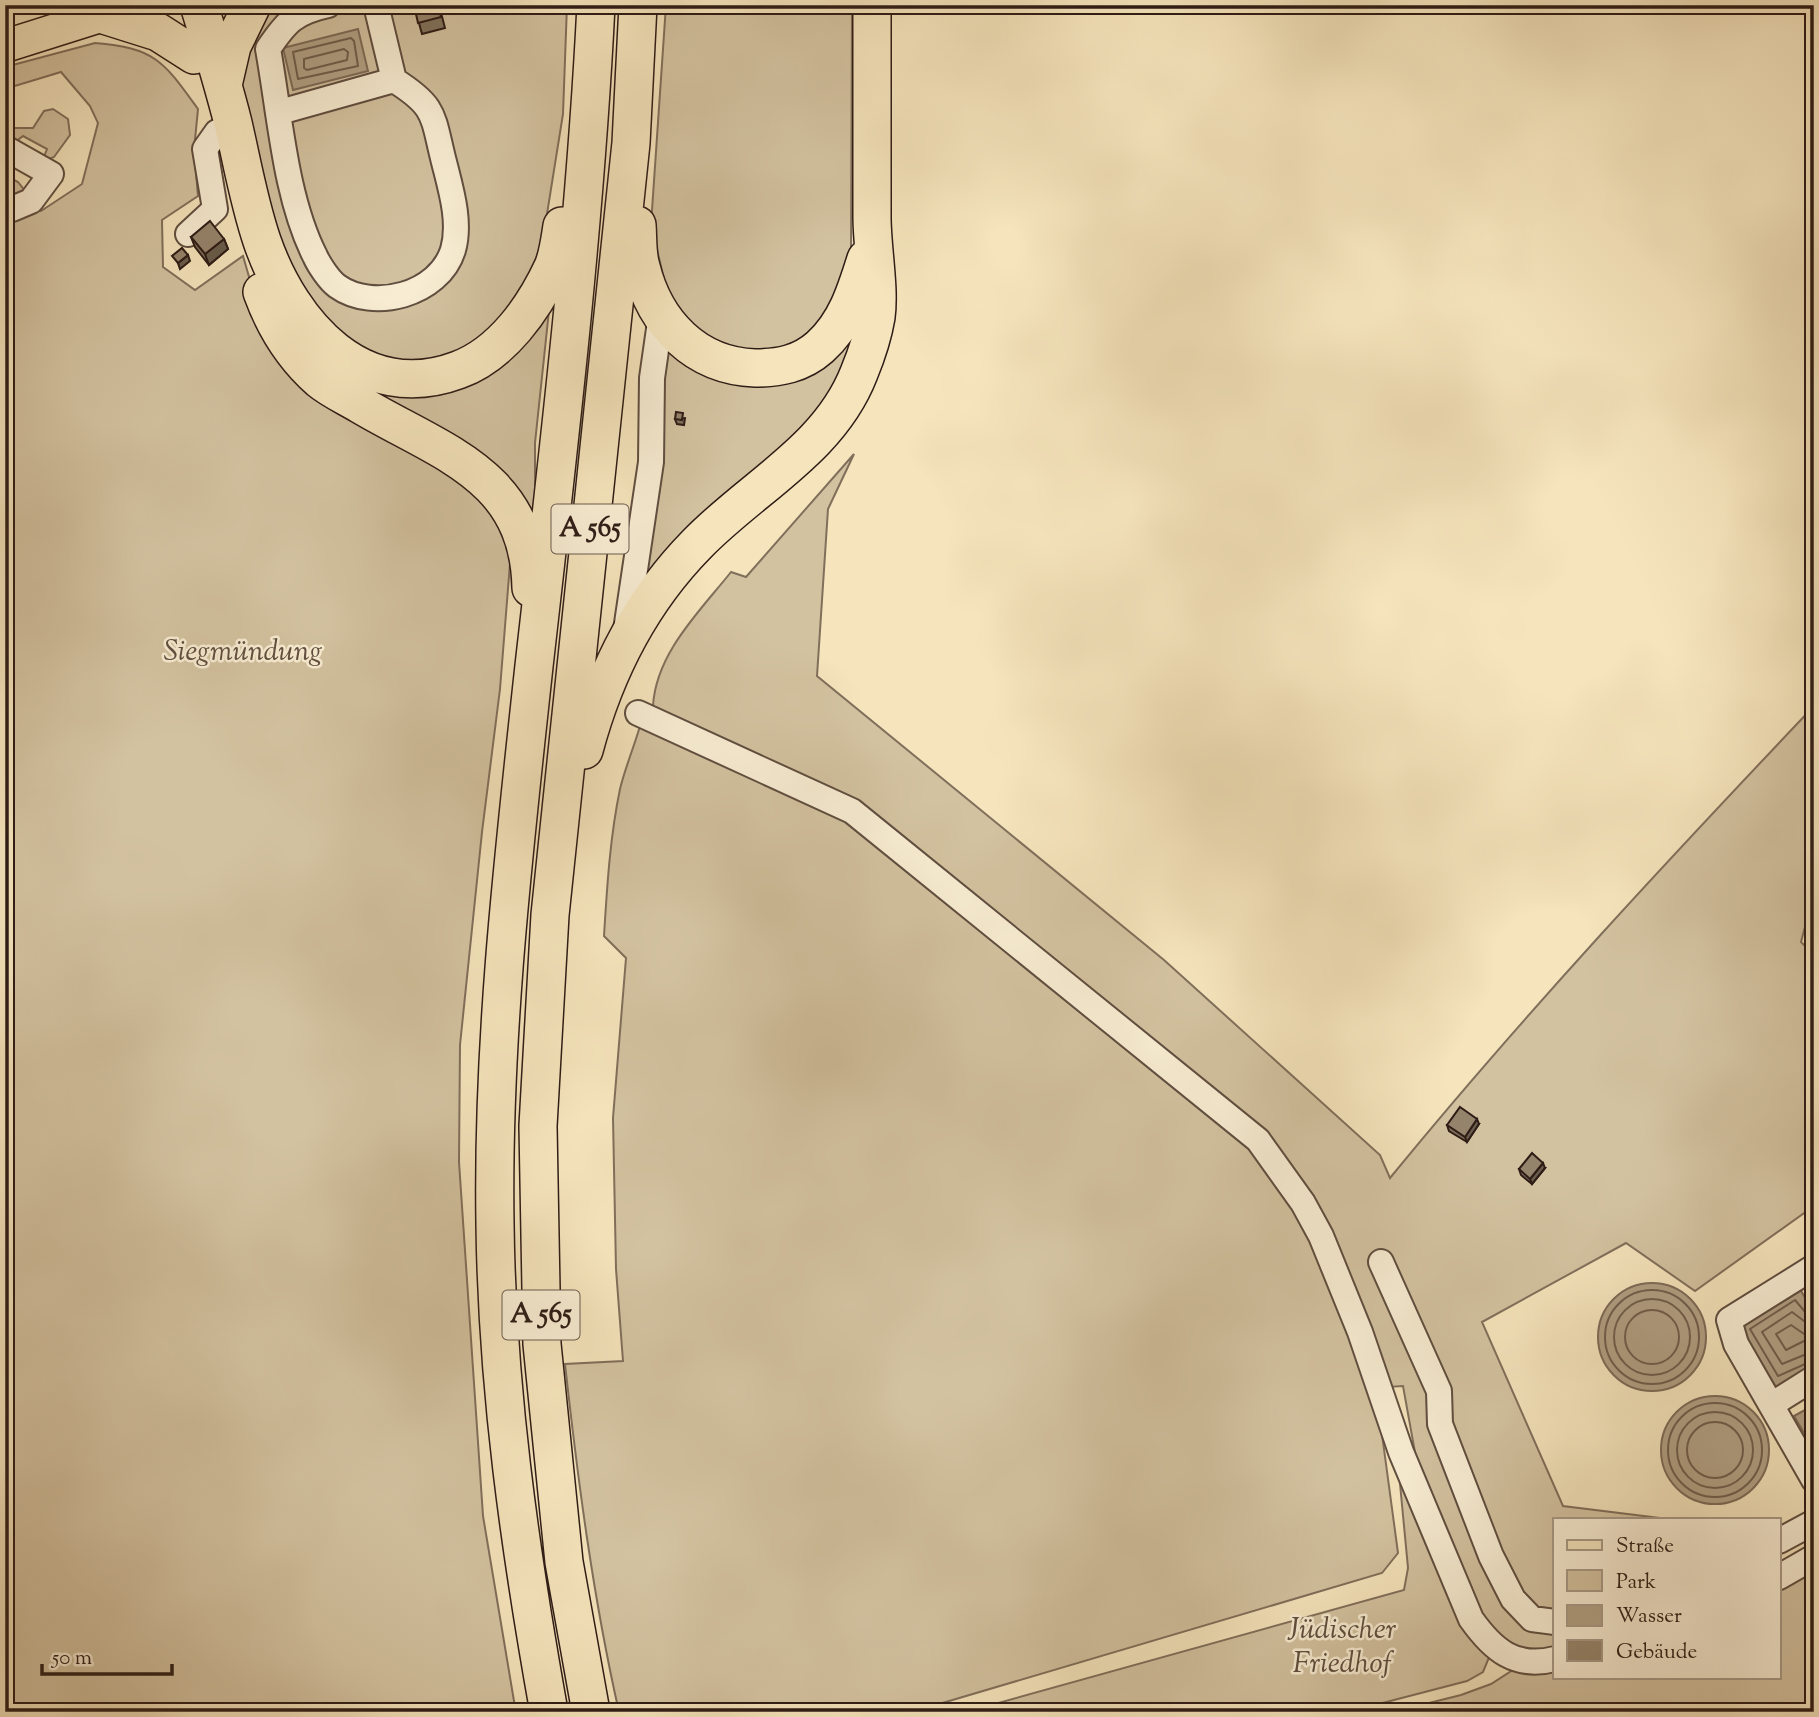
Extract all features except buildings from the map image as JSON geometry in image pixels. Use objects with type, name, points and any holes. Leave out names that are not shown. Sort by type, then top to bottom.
[{"type":"highway","points":[[180,5],[268,310],[296,356],[323,382],[455,455],[500,495],[521,532],[530,565],[532,685]]},
{"type":"highway","points":[[200,5],[263,242],[292,302],[307,324],[340,356],[368,371],[399,380],[423,380],[460,370],[498,346],[526,314],[554,265],[592,85]]},
{"type":"highway","points":[[223,86],[232,46],[252,5]]},
{"type":"highway","name":"A 565","points":[[549,1712],[508,1458],[495,1220],[504,935],[564,402],[592,85],[596,5]]},
{"type":"highway","name":"A 565","points":[[591,1712],[564,1562],[542,1344],[538,1126],[550,915],[631,144],[638,5]]},
{"type":"highway","points":[[550,915],[578,774],[591,724],[625,641],[655,591],[698,542],[801,455],[830,423],[859,375],[876,316],[872,240],[872,5]]},
{"type":"highway","points":[[120,10],[194,55]]},
{"type":"highway","points":[[631,144],[640,267],[661,315],[678,338],[716,363],[778,368],[819,348],[835,330],[852,303],[872,240]]},
{"type":"main road","points":[[5,46],[120,10]]},
{"type":"lane","points":[[328,5],[298,13],[281,29],[268,49],[297,212],[315,258],[337,286],[369,299],[403,295],[433,280],[453,252],[457,220],[432,115],[422,98],[394,80],[376,5]]},
{"type":"lane","points":[[280,112],[394,80]]},
{"type":"lane","points":[[188,234],[218,219],[205,149],[217,132]]},
{"type":"lane","points":[[5,148],[51,174],[31,201],[12,209],[5,207]]},
{"type":"lane","points":[[625,641],[651,462],[652,378],[661,315]]},
{"type":"lane","points":[[638,713],[852,811],[1258,1140],[1303,1203],[1321,1236],[1360,1332],[1401,1452],[1471,1619],[1484,1637],[1511,1659],[1541,1662],[1553,1659]]},
{"type":"lane","points":[[1381,1262],[1438,1391],[1440,1424],[1491,1556],[1513,1599],[1532,1619],[1553,1622]]},
{"type":"lane","points":[[1814,1267],[1729,1320],[1736,1344],[1814,1480]]},
{"type":"lane","points":[[1771,1405],[1814,1378]]},
{"type":"lane","points":[[1780,1540],[1814,1522]]},
{"type":"lane","points":[[1780,1576],[1814,1557]]},
{"type":"green space","points":[[264,5],[567,5],[563,114],[543,239],[522,297],[466,355],[415,367],[339,345],[289,269],[245,120],[237,69]]},
{"type":"green space","points":[[666,5],[852,5],[851,264],[825,323],[799,344],[751,358],[700,337],[667,291],[651,225]]},
{"type":"green space","name":"Siegmündung","points":[[95,43],[132,49],[157,60],[198,109],[194,150],[198,196],[162,220],[163,267],[195,290],[243,256],[256,301],[463,478],[496,511],[511,551],[500,689],[460,1045],[459,1162],[483,1516],[515,1707],[507,1712],[5,1712],[5,175],[18,182],[41,211],[82,184],[98,123],[90,106],[61,72],[5,89],[5,67]]},
{"type":"green space","points":[[53,109],[68,119],[70,135],[54,157],[42,162],[47,149],[23,136],[14,143],[5,137],[5,128],[33,128],[44,111]]},
{"type":"green space","points":[[550,301],[535,443],[535,517],[336,370],[413,392]]},
{"type":"green space","points":[[859,321],[843,369],[818,410],[637,595],[643,550],[659,495],[663,455],[664,334],[718,372]]},
{"type":"green space","points":[[854,454],[828,509],[817,676],[1164,960],[1380,1155],[1390,1178],[1545,997],[1814,706],[1814,920],[1806,923],[1801,942],[1814,955],[1814,1206],[1695,1291],[1626,1243],[1482,1322],[1563,1506],[1660,1518],[1553,1518],[1553,1652],[1505,1649],[1482,1620],[1416,1458],[1403,1386],[1387,1387],[1302,1182],[854,803],[661,714],[653,706],[662,668],[681,634],[731,572],[746,577]]},
{"type":"green space","points":[[640,726],[832,806],[1244,1138],[1310,1230],[1379,1412],[1398,1553],[1382,1573],[912,1712],[619,1712],[587,1539],[565,1364],[623,1361],[616,1269],[613,1118],[626,958],[604,936],[609,862],[617,807],[622,781]]},
{"type":"green space","name":"Jüdischer Friedhof","points":[[1397,1452],[1490,1655],[1483,1672],[1467,1681],[1348,1712],[966,1712],[1404,1590],[1408,1568]]},
{"type":"green space","points":[[1814,1565],[1814,1712],[1393,1712],[1461,1695],[1491,1684],[1516,1668],[1553,1664],[1553,1678],[1780,1678],[1780,1584]]},
{"type":"water","points":[[358,29],[368,71],[293,90],[283,48]]},
{"type":"water","points":[[1652,1283],[1673,1287],[1690,1299],[1702,1316],[1706,1337],[1702,1358],[1690,1375],[1673,1387],[1652,1391],[1631,1387],[1614,1375],[1602,1358],[1598,1337],[1602,1316],[1614,1299],[1631,1287]]},
{"type":"water","points":[[1800,1289],[1814,1313],[1814,1365],[1776,1387],[1739,1325]]},
{"type":"water","points":[[1715,1396],[1736,1400],[1753,1412],[1765,1429],[1769,1450],[1765,1471],[1753,1488],[1736,1500],[1715,1504],[1694,1500],[1677,1488],[1665,1471],[1661,1450],[1665,1429],[1677,1412],[1694,1400]]},
{"type":"water","points":[[1814,1405],[1814,1450],[1794,1416]]}]
